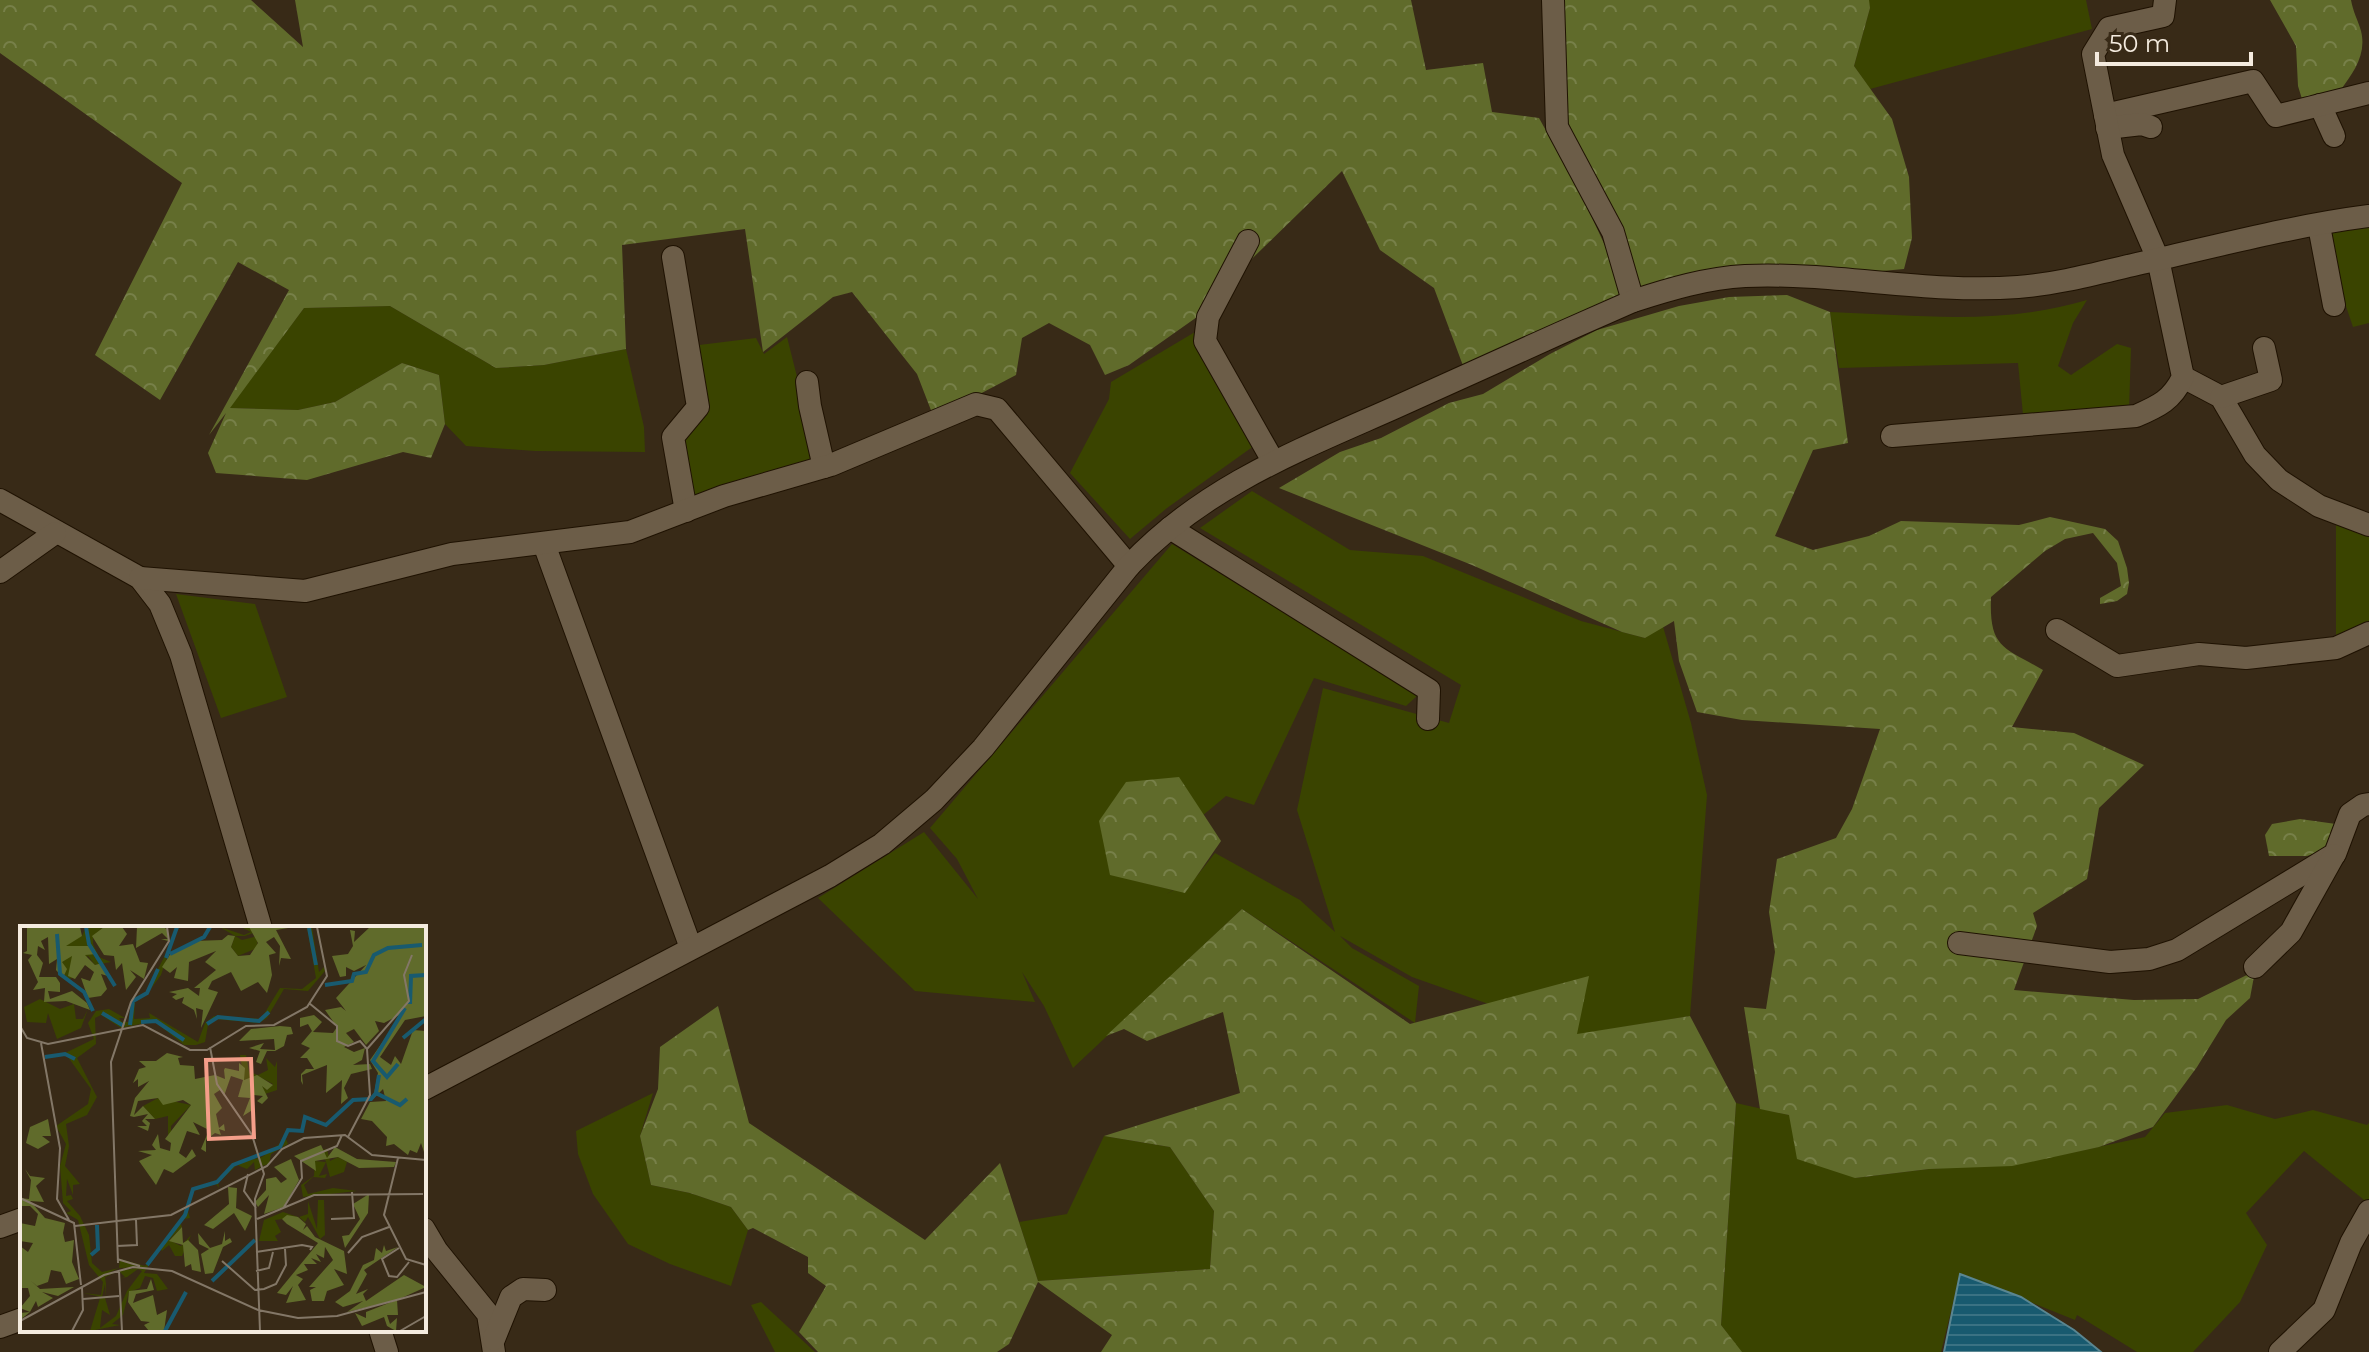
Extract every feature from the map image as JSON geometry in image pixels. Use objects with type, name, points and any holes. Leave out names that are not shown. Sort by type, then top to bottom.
[{"type":"street","points":[[1553,0],[1557,127],[1613,232],[1633,301]]},
{"type":"street","points":[[1892,436],[2136,416],[2165,404],[2176,392],[2183,377],[2158,259],[2113,155],[2093,54],[2109,28],[2163,16],[2165,0]]},
{"type":"street","points":[[2106,121],[2253,81],[2276,116],[2369,93]]},
{"type":"street","points":[[2320,105],[2334,136]]},
{"type":"street","points":[[2106,121],[2151,127]]},
{"type":"street","points":[[426,1088],[830,876],[882,844],[934,800],[983,748],[1129,566],[1153,541],[1198,506],[1273,461],[1633,301],[1684,284],[1742,276],[1784,276],[1966,289],[2019,287],[2369,216]]},
{"type":"street","points":[[2319,226],[2334,305]]},
{"type":"street","points":[[1248,241],[1208,317],[1205,341],[1273,461]]},
{"type":"street","points":[[673,257],[698,407],[673,437],[686,511]]},
{"type":"street","points":[[2221,397],[2271,380],[2264,348]]},
{"type":"street","points":[[2183,377],[2221,397],[2255,455],[2279,480],[2319,506],[2369,525]]},
{"type":"street","points":[[807,382],[824,467]]},
{"type":"street","points":[[0,500],[140,578],[305,591],[452,554],[630,532],[724,496],[824,467],[881,446],[976,404],[997,409],[1129,566]]},
{"type":"street","points":[[1170,528],[1429,690],[1428,719]]},
{"type":"street","points":[[0,572],[55,533]]},
{"type":"street","points":[[544,544],[691,948]]},
{"type":"street","points":[[140,578],[160,604],[181,655],[260,926]]},
{"type":"street","points":[[2057,630],[2117,666],[2199,654],[2246,658],[2336,648],[2369,633]]},
{"type":"street","points":[[2255,967],[2291,932],[2335,854],[2350,814],[2369,804]]},
{"type":"street","points":[[1959,943],[2110,962],[2149,959],[2177,950],[2335,854]]},
{"type":"street","points":[[2280,1352],[2324,1310],[2351,1243],[2369,1211]]},
{"type":"street","points":[[0,1227],[20,1220]]},
{"type":"street","points":[[426,1232],[437,1251],[488,1314],[494,1346]]},
{"type":"street","points":[[494,1346],[511,1297],[523,1289],[545,1290]]},
{"type":"street","points":[[0,1327],[20,1320]]},
{"type":"street","points":[[381,1332],[387,1352]]},
{"type":"green space","points":[[0,0],[251,0],[303,47],[295,0],[1411,0],[1426,70],[1483,63],[1492,112],[1539,118],[1580,192],[1629,297],[1465,371],[1434,288],[1380,250],[1342,171],[1225,285],[1197,317],[1129,365],[1105,375],[1090,345],[1049,323],[1022,338],[1016,375],[934,418],[917,374],[852,292],[833,297],[763,352],[745,229],[622,245],[626,349],[544,365],[496,368],[390,306],[304,308],[230,408],[298,410],[335,402],[402,363],[439,375],[445,424],[431,458],[403,452],[307,480],[216,473],[208,453],[226,413],[209,435],[289,290],[238,262],[160,400],[95,355],[182,183],[0,53]]},
{"type":"green space","points":[[1559,0],[1869,0],[1870,8],[1854,66],[1892,119],[1909,177],[1912,238],[1904,269],[1639,293],[1568,127],[1563,11]]},
{"type":"green space","points":[[1868,0],[2086,0],[2092,29],[1870,89],[1854,66],[1870,8]]},
{"type":"green space","points":[[2270,0],[2351,0],[2361,31],[2362,48],[2354,70],[2340,91],[2302,99],[2298,86],[2296,46]]},
{"type":"green space","points":[[2369,224],[2369,323],[2353,327],[2319,226]]},
{"type":"green space","points":[[1787,295],[1830,312],[1848,443],[1813,450],[1775,536],[1813,550],[1869,536],[1901,521],[2019,525],[2050,517],[2105,529],[2118,541],[2129,583],[2127,594],[2117,601],[2100,604],[2100,598],[2121,586],[2117,563],[2093,533],[2065,539],[2045,551],[1991,597],[1991,614],[2001,644],[2043,670],[2012,727],[2074,733],[2144,765],[2099,808],[2087,879],[2033,913],[2037,926],[2014,990],[2134,1000],[2198,999],[2255,971],[2250,998],[2226,1020],[2197,1067],[2153,1127],[2099,1147],[2012,1166],[1929,1169],[1855,1178],[1797,1159],[1789,1115],[1760,1109],[1744,1007],[1766,1009],[1775,952],[1769,912],[1777,859],[1836,838],[1852,809],[1880,729],[1742,720],[1697,712],[1679,661],[1674,621],[1645,638],[1622,632],[1472,565],[1279,488],[1340,452],[1381,438],[1449,403],[1483,394],[1597,330],[1679,306],[1729,297]]},
{"type":"green space","points":[[2087,300],[2073,323],[2058,366],[2071,375],[2117,344],[2131,348],[2129,411],[2024,425],[2018,363],[1839,368],[1830,312],[1991,316],[2055,308]]},
{"type":"green space","points":[[390,306],[496,368],[544,365],[626,349],[644,427],[645,452],[535,451],[466,446],[445,424],[439,375],[402,363],[335,402],[298,410],[229,408],[304,308]]},
{"type":"green space","points":[[1200,329],[1258,443],[1167,508],[1130,539],[1070,473],[1109,399],[1111,382]]},
{"type":"green space","points":[[787,337],[820,468],[686,511],[673,437],[702,411],[691,346],[756,338],[764,354]]},
{"type":"green space","points":[[1252,491],[1350,550],[1423,556],[1581,621],[1645,638],[1662,623],[1691,723],[1707,795],[1690,1016],[1576,1035],[1412,977],[1340,936],[1352,948],[1419,986],[1415,1023],[1242,909],[1073,1068],[1044,1006],[1022,972],[1035,1002],[915,991],[818,898],[924,832],[978,899],[957,859],[930,828],[1172,544],[1418,695],[1406,706],[1314,678],[1254,805],[1226,796],[1202,816],[1113,875],[1173,890],[1167,894],[1196,877],[1215,853],[1300,900],[1335,932],[1297,810],[1323,688],[1449,723],[1461,685],[1200,528]]},
{"type":"green space","points":[[2336,519],[2369,527],[2369,629],[2336,642]]},
{"type":"green space","points":[[176,594],[255,604],[287,697],[221,718]]},
{"type":"green space","points":[[1179,777],[1221,841],[1185,893],[1110,875],[1099,821],[1126,782]]},
{"type":"green space","points":[[2300,819],[2336,824],[2323,851],[2307,856],[2269,856],[2265,835],[2272,824]]},
{"type":"green space","points":[[1242,909],[1410,1024],[1589,976],[1577,1034],[1690,1016],[1736,1103],[1721,1325],[1742,1352],[1101,1352],[1112,1335],[1038,1282],[1009,1344],[997,1352],[818,1352],[799,1332],[826,1286],[808,1273],[808,1257],[753,1228],[748,1230],[731,1207],[690,1193],[651,1185],[640,1136],[658,1089],[660,1047],[718,1006],[749,1123],[925,1240],[1000,1163],[1038,1281],[1210,1269],[1214,1211],[1170,1147],[1104,1136],[1240,1093],[1223,1012],[1147,1041],[1124,1029],[1106,1036]]},
{"type":"green space","points":[[653,1093],[640,1136],[651,1185],[690,1193],[731,1207],[748,1230],[731,1286],[670,1264],[628,1244],[593,1194],[578,1154],[576,1131]]},
{"type":"green space","points":[[1736,1103],[1789,1115],[1855,1178],[2027,1162],[2145,1137],[2165,1113],[2227,1105],[2275,1119],[2313,1110],[2367,1125],[2369,1123],[2369,1204],[2304,1151],[2246,1213],[2267,1245],[2240,1302],[2193,1352],[2137,1352],[2077,1315],[2075,1320],[1960,1274],[1941,1352],[1741,1352],[1721,1325]]},
{"type":"green space","points":[[1104,1136],[1170,1147],[1214,1211],[1210,1269],[1038,1281],[1019,1222],[1067,1214]]},
{"type":"green space","points":[[761,1302],[815,1352],[775,1352],[751,1305]]},
{"type":"water","points":[[1960,1274],[2021,1297],[2074,1330],[2101,1352],[1944,1352]]}]
